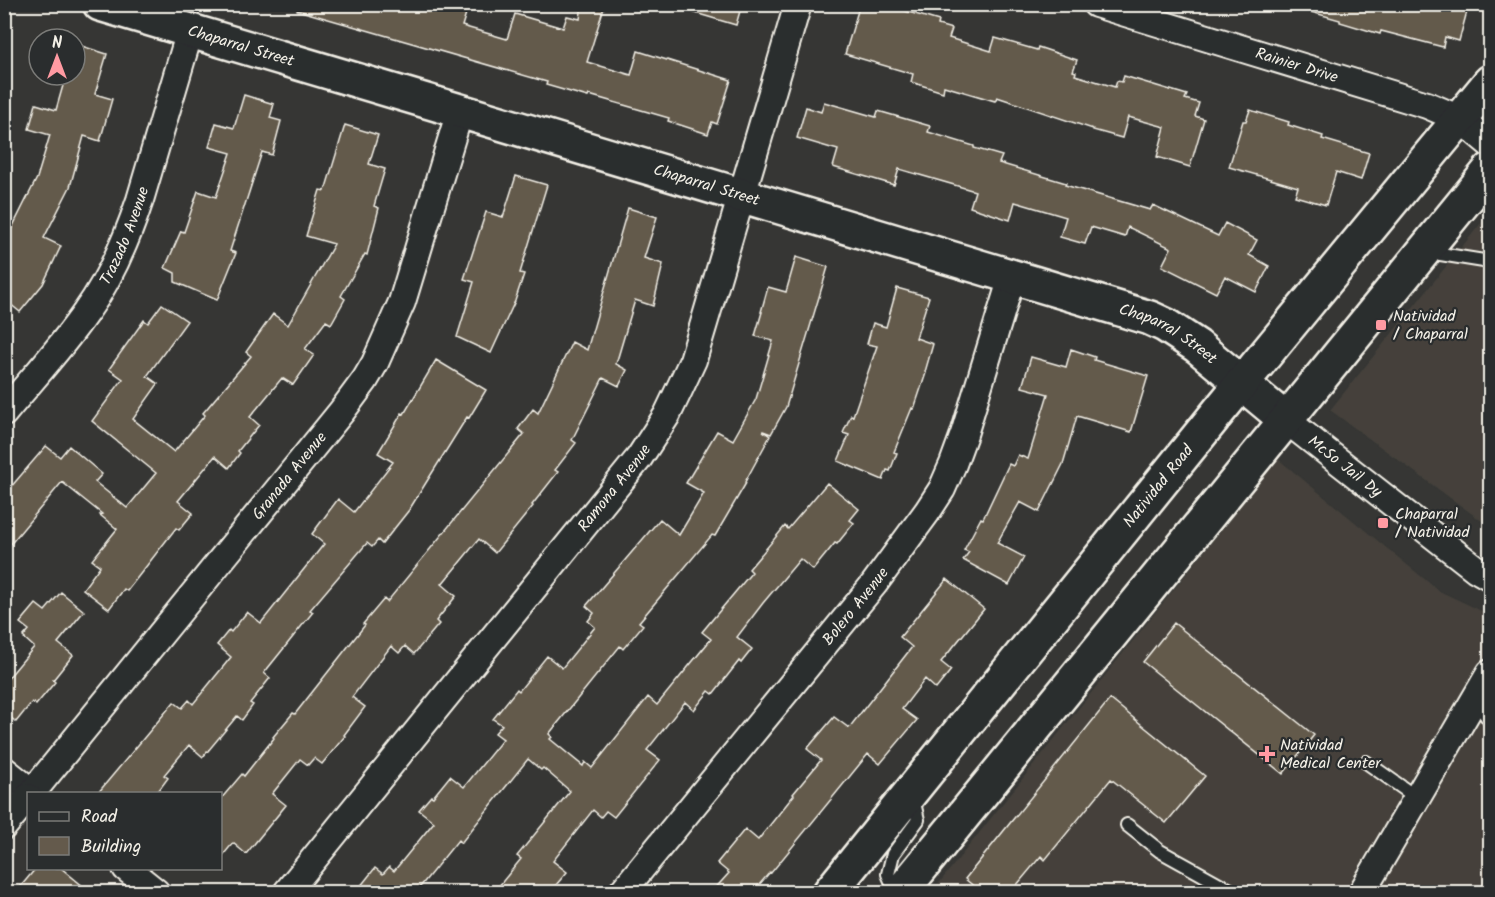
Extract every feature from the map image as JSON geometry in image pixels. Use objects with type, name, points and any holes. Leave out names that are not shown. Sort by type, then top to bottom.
[{"type":"main road","name":"Chaparral Street","points":[[100,4],[1130,312],[1182,334],[1286,420]]},
{"type":"main road","name":"Natividad Road","points":[[830,892],[1242,384],[1491,82]]},
{"type":"main road","points":[[898,892],[1491,170]]},
{"type":"street","name":"Ramona Avenue","points":[[287,892],[621,481],[653,437],[693,360],[798,4]]},
{"type":"street","name":"Rainier Drive","points":[[1096,4],[1427,105],[1460,119],[1491,144]]},
{"type":"street","name":"Trazado Avenue","points":[[4,413],[86,312],[119,255],[140,200],[190,31]]},
{"type":"street","name":"Granada Avenue","points":[[33,792],[365,380],[402,302],[460,111]]},
{"type":"street","name":"Bolero Avenue","points":[[622,892],[874,584],[942,489],[964,434],[1012,277]]},
{"type":"street","name":"McSo Jail Dy","points":[[1286,420],[1476,569],[1491,577]]},
{"type":"street","points":[[1362,892],[1491,674]]},
{"type":"street","points":[[4,770],[29,792]]},
{"type":"street","name":"Granada Avenue","points":[[4,826],[27,799]]},
{"type":"street","points":[[128,870],[156,892]]},
{"type":"lane","points":[[1424,252],[1491,262]]},
{"type":"lane","points":[[1475,700],[1491,721]]},
{"type":"lane","points":[[1366,762],[1418,798]]},
{"type":"lane","points":[[898,892],[888,874],[893,854],[918,820],[912,790]]},
{"type":"lane","points":[[1127,825],[1160,851],[1234,892]]},
{"type":"shaded area","points":[[1490,212],[1490,527],[1330,410]]},
{"type":"shaded area","name":"Natividad Medical Center","points":[[1278,459],[1439,591],[1490,615],[1490,892],[932,892]]},
{"type":"building","points":[[298,4],[448,4],[467,10],[462,26],[507,39],[515,14],[563,28],[567,16],[580,19],[582,4],[605,4],[587,62],[631,75],[638,51],[731,80],[717,124],[712,122],[708,134],[668,121],[669,118],[546,85],[547,82],[297,10]]},
{"type":"building","points":[[686,4],[742,4],[736,25],[685,10]]},
{"type":"building","points":[[860,4],[907,4],[905,11],[939,21],[938,25],[952,29],[949,38],[991,51],[995,38],[1037,50],[1038,47],[1077,60],[1073,71],[1076,72],[1075,75],[1115,87],[1117,81],[1122,82],[1124,76],[1187,95],[1185,99],[1199,103],[1195,116],[1204,119],[1190,167],[1157,157],[1165,127],[1128,117],[1122,138],[997,97],[995,101],[944,86],[943,92],[911,82],[913,74],[845,54]]},
{"type":"building","points":[[1305,4],[1469,4],[1459,41],[1445,37],[1443,47],[1381,31],[1380,34],[1340,22],[1340,20],[1304,10]]},
{"type":"building","points":[[87,48],[107,54],[95,94],[112,99],[100,141],[84,136],[70,187],[44,238],[61,246],[43,284],[20,312],[4,299],[4,244],[37,178],[50,135],[29,129],[36,104],[56,110],[63,87],[87,87]]},
{"type":"building","points":[[244,95],[274,104],[270,118],[281,121],[272,155],[262,152],[230,251],[236,253],[217,300],[175,282],[175,273],[165,268],[181,231],[184,232],[198,191],[216,197],[231,153],[209,147],[216,123],[234,128]]},
{"type":"building","points":[[824,102],[876,117],[878,111],[930,126],[928,132],[1002,156],[999,163],[1150,210],[1153,205],[1218,236],[1225,223],[1257,240],[1249,255],[1269,266],[1256,292],[1225,276],[1216,293],[1162,266],[1171,248],[1128,227],[1125,237],[1091,227],[1085,244],[1060,237],[1066,217],[1015,202],[1010,220],[970,207],[975,191],[899,169],[894,185],[833,167],[838,150],[797,138],[806,107],[821,112]]},
{"type":"building","points":[[1250,110],[1289,122],[1288,125],[1323,136],[1322,139],[1369,153],[1361,180],[1336,172],[1326,205],[1295,196],[1298,187],[1229,167],[1243,121],[1246,121]]},
{"type":"building","points":[[345,125],[378,135],[369,164],[385,169],[374,206],[379,208],[367,255],[365,254],[341,296],[345,299],[331,324],[326,321],[305,349],[314,355],[293,385],[282,378],[250,417],[259,425],[238,451],[240,453],[229,468],[215,456],[178,501],[193,513],[179,530],[176,528],[127,591],[124,589],[109,609],[83,589],[100,566],[92,560],[117,529],[62,482],[4,552],[4,495],[46,446],[60,457],[69,446],[102,474],[95,482],[127,508],[156,473],[92,421],[123,379],[109,369],[144,320],[148,323],[162,304],[187,321],[147,376],[158,384],[133,419],[174,452],[251,356],[246,352],[273,314],[288,325],[334,244],[306,236],[320,190],[325,191]]},
{"type":"building","points":[[516,176],[547,185],[520,273],[524,274],[515,301],[491,353],[457,337],[474,282],[464,279],[486,212],[503,217]]},
{"type":"building","points":[[628,208],[657,217],[644,258],[663,264],[653,306],[635,300],[616,364],[627,370],[619,386],[603,378],[572,440],[576,443],[555,470],[558,472],[533,506],[495,553],[479,539],[442,584],[456,596],[436,621],[439,624],[414,654],[405,646],[399,653],[391,646],[352,697],[365,707],[345,736],[322,764],[314,758],[308,765],[300,759],[272,794],[286,805],[246,854],[233,843],[222,857],[222,798],[242,774],[244,776],[365,625],[363,624],[384,599],[387,602],[524,434],[518,429],[533,409],[538,413],[572,342],[587,350]]},
{"type":"building","points":[[796,257],[828,267],[786,407],[771,434],[763,431],[770,436],[715,536],[712,535],[639,622],[643,625],[623,649],[620,646],[549,734],[552,737],[550,739],[583,766],[585,762],[592,768],[648,697],[657,705],[711,639],[702,632],[752,572],[749,569],[785,526],[788,529],[827,483],[859,509],[850,520],[854,523],[813,570],[800,559],[763,603],[737,637],[752,649],[741,663],[739,661],[713,694],[709,691],[694,710],[685,702],[647,750],[660,760],[614,817],[606,811],[601,817],[593,810],[553,861],[567,872],[550,892],[494,892],[521,859],[517,856],[570,791],[543,768],[541,770],[528,759],[461,843],[458,840],[416,892],[356,892],[375,868],[383,874],[389,867],[394,871],[434,822],[419,810],[450,776],[464,787],[503,739],[495,733],[502,725],[493,719],[547,656],[562,668],[595,627],[588,621],[594,613],[586,606],[660,519],[679,535],[704,493],[686,483],[717,431],[733,440],[756,399],[773,341],[755,336],[768,287],[786,292]]},
{"type":"building","points":[[897,288],[929,297],[916,338],[933,344],[914,409],[912,408],[894,452],[897,453],[890,471],[887,470],[883,480],[838,461],[849,435],[843,433],[851,415],[853,416],[877,346],[867,344],[873,323],[886,327]]},
{"type":"building","points":[[1071,349],[1095,357],[1094,360],[1148,376],[1131,432],[1077,416],[1063,464],[1039,512],[1020,502],[997,543],[1024,557],[1009,585],[963,560],[969,552],[964,550],[981,518],[983,519],[1009,464],[1013,466],[1018,455],[1028,459],[1048,394],[1022,387],[1031,357],[1066,367]]},
{"type":"building","points":[[436,360],[486,390],[409,510],[382,544],[378,540],[372,547],[367,543],[310,610],[313,612],[264,673],[270,678],[250,703],[253,705],[242,720],[237,716],[203,757],[189,745],[164,775],[168,778],[158,792],[99,792],[174,702],[182,708],[189,700],[193,704],[231,657],[217,645],[229,630],[231,632],[247,612],[261,623],[324,544],[312,534],[338,499],[354,512],[393,462],[378,453],[402,413],[404,414]]},
{"type":"building","points":[[947,579],[984,609],[941,662],[951,670],[936,689],[925,679],[902,709],[917,720],[880,764],[868,754],[753,892],[712,892],[729,873],[717,863],[745,829],[758,840],[821,760],[807,749],[834,717],[849,728],[912,647],[900,637]]},
{"type":"building","points":[[61,592],[84,611],[58,643],[73,655],[36,705],[32,702],[16,722],[4,712],[4,683],[34,647],[23,637],[29,630],[20,623],[36,604],[45,611]]},
{"type":"building","points":[[1174,623],[1314,735],[1283,774],[1143,662]]},
{"type":"building","points":[[1110,699],[1205,776],[1166,823],[1111,779],[1045,860],[1041,856],[1011,892],[981,892],[965,879]]},
{"type":"building","points":[[34,870],[63,870],[90,892],[16,892]]},
{"type":"place","name":"Natividad / Chaparral","points":[[1381,325]]},
{"type":"place","name":"Chaparral / Natividad","points":[[1383,523]]},
{"type":"place","name":"Natividad Medical Center","points":[[1267,754]]}]
